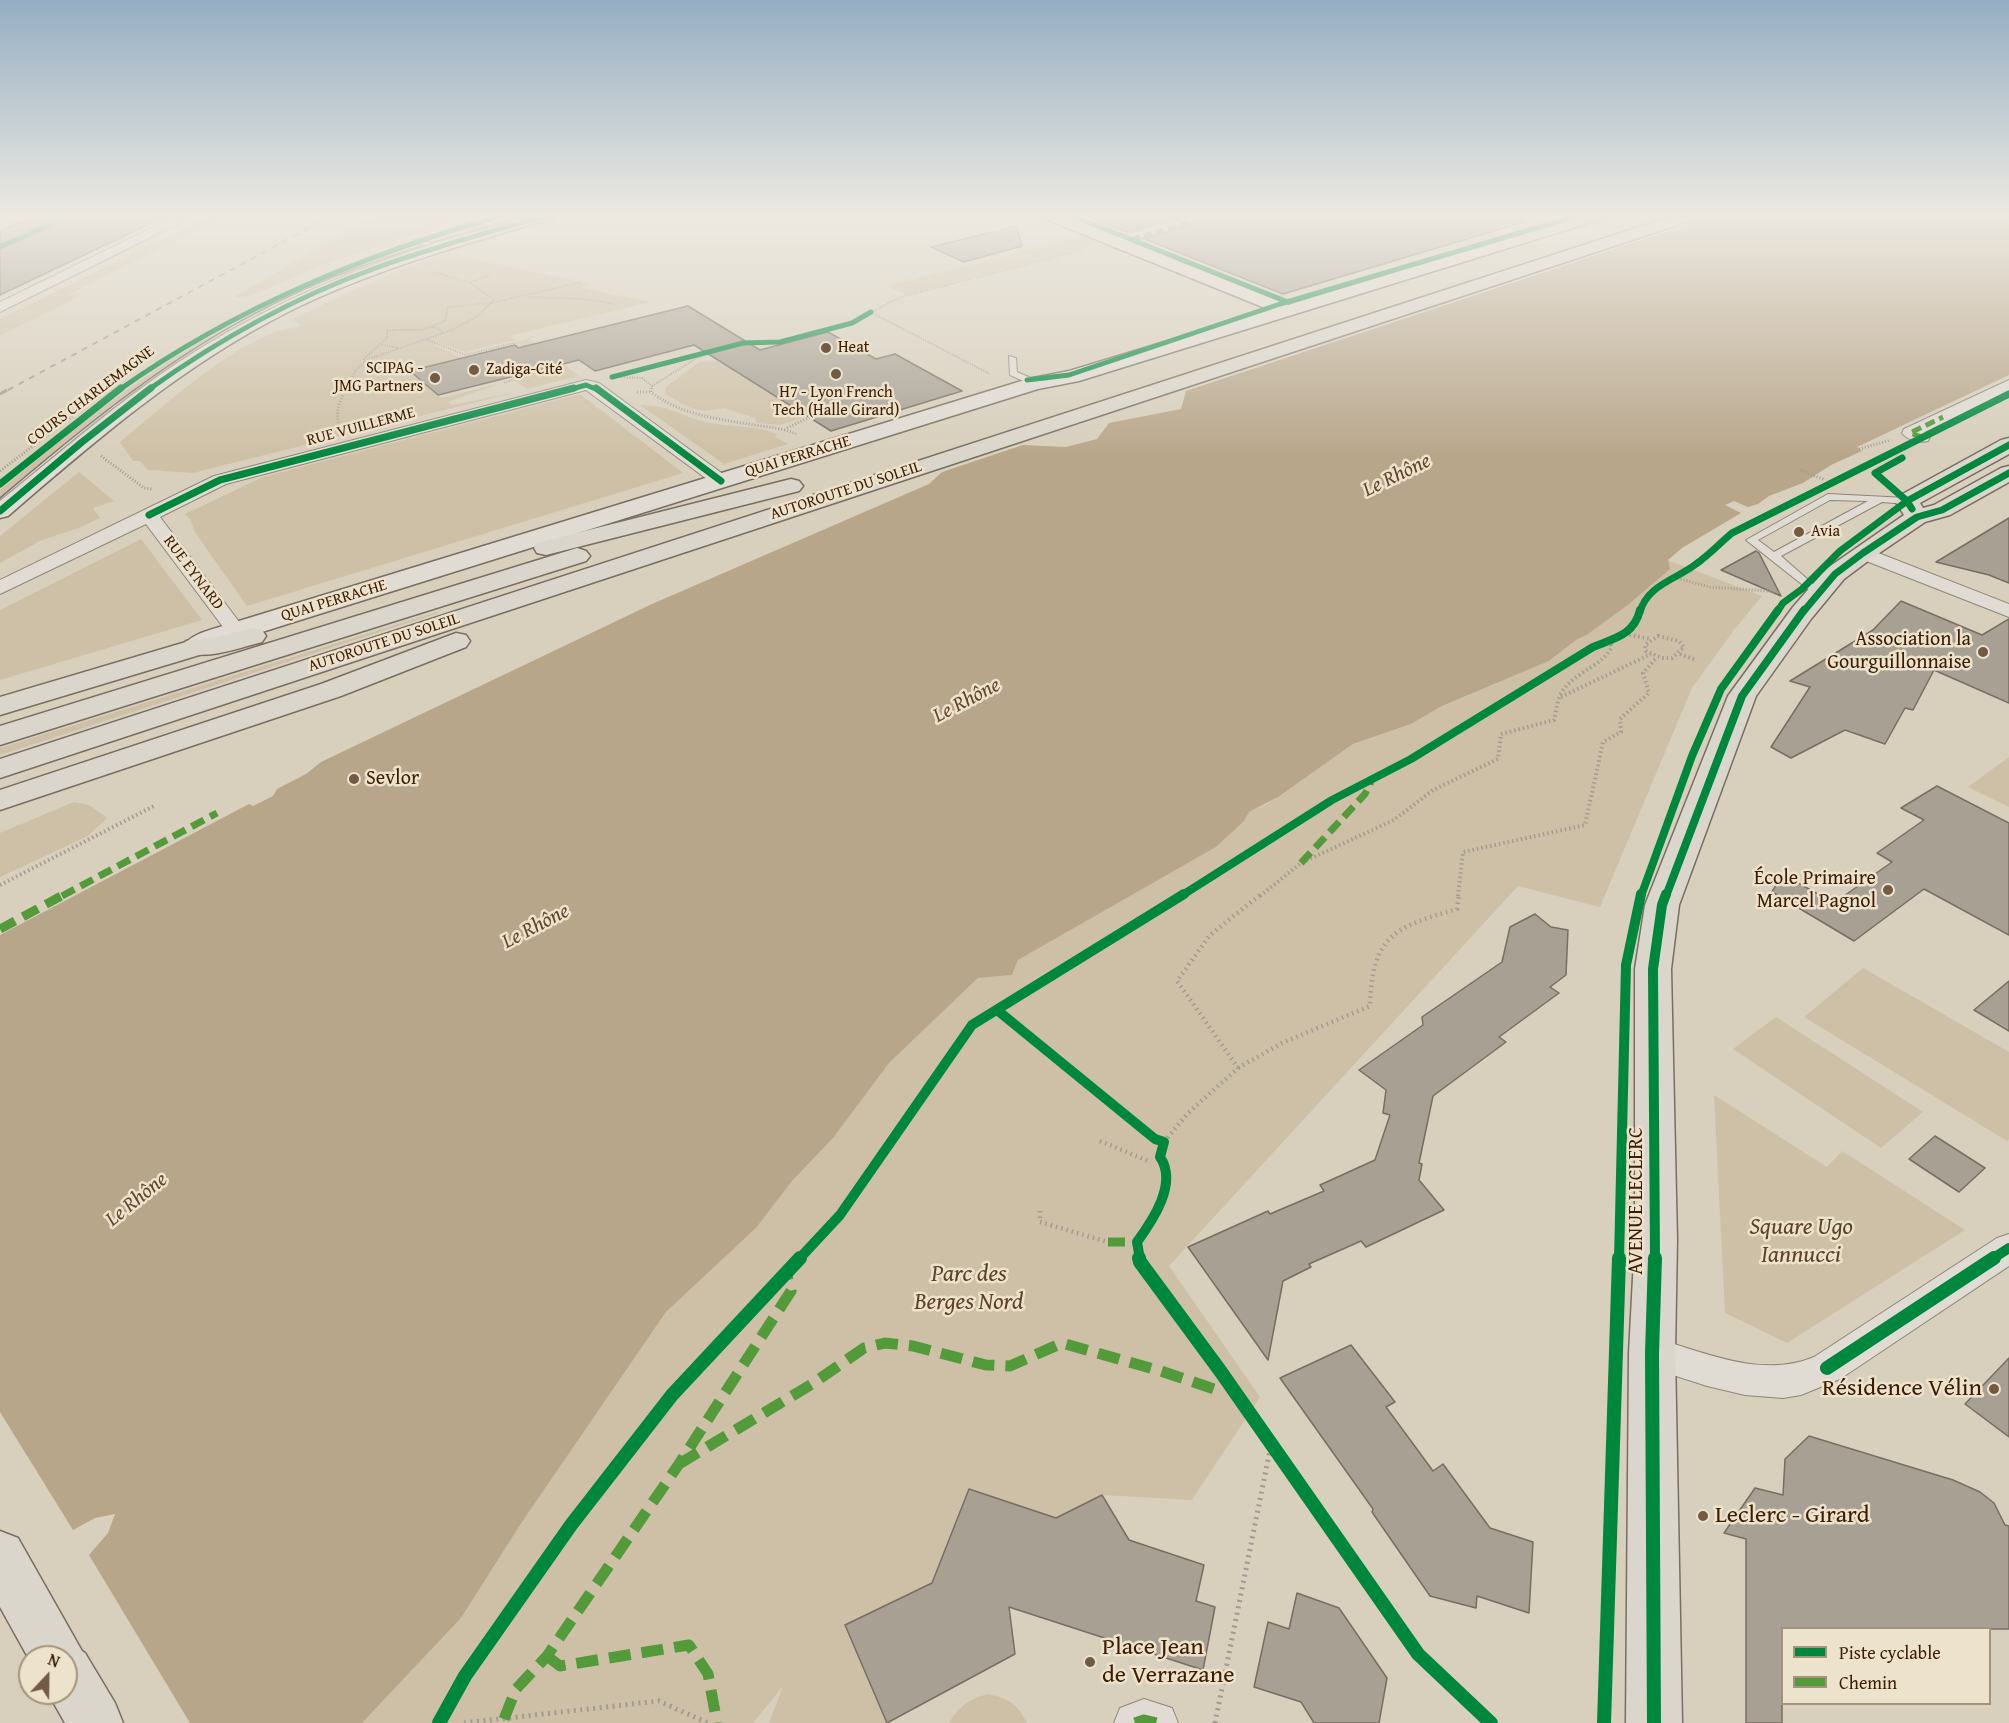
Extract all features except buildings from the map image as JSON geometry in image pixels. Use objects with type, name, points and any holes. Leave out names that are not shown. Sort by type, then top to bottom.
[{"type":"main road","points":[[1113,385],[1394,295]]},
{"type":"main road","name":"AUTOROUTE DU SOLEIL","points":[[0,769],[1446,295]]},
{"type":"main road","name":"AUTOROUTE DU SOLEIL","points":[[856,466],[931,443]]},
{"type":"main road","name":"AVENUE LECLERC","points":[[1654,1723],[1652,1353],[1656,1240],[1653,969],[1662,905],[1742,696],[1772,652],[1799,593],[1863,553],[1912,509],[2009,445]]},
{"type":"main road","name":"AVENUE LECLERC","points":[[1912,509],[1942,510],[2009,473]]},
{"type":"main road","name":"AUTOROUTE DU SOLEIL","points":[[0,736],[802,483],[517,555],[218,645],[196,647]]},
{"type":"main road","points":[[0,800],[331,690],[536,608],[644,557]]},
{"type":"main road","name":"QUAI PERRACHE","points":[[0,706],[196,647]]},
{"type":"main road","points":[[0,820],[54,799],[166,746]]},
{"type":"main road","points":[[0,1556],[50,1645]]},
{"type":"main road","points":[[78,1693],[95,1723]]},
{"type":"street","points":[[0,308],[26,295]]},
{"type":"street","name":"COURS CHARLEMAGNE","points":[[0,484],[139,375],[210,331],[281,295]]},
{"type":"street","name":"COURS CHARLEMAGNE","points":[[0,511],[126,407],[206,351],[251,325],[312,295]]},
{"type":"street","points":[[1249,295],[1288,311]]},
{"type":"street","name":"QUAI PERRACHE","points":[[196,647],[211,639],[236,631],[1026,386],[1072,377],[1338,295]]},
{"type":"street","name":"RUE VUILLERME","points":[[0,588],[220,480],[586,385],[593,386],[721,481]]},
{"type":"street","points":[[1918,436],[1911,433],[2009,385]]},
{"type":"street","name":"RUE EYNARD","points":[[149,515],[236,631]]},
{"type":"street","points":[[1863,553],[2009,611]]},
{"type":"street","points":[[1652,1353],[1754,1379],[1802,1379],[1827,1368],[2007,1253]]},
{"type":"street","points":[[1135,1723],[1144,1720],[1157,1723]]},
{"type":"lane","points":[[1012,358],[1014,373],[1026,386]]},
{"type":"lane","points":[[1799,593],[1774,556],[1751,540],[1828,497],[1880,499],[1912,509]]},
{"type":"lane","points":[[1774,556],[1880,499]]},
{"type":"path","points":[[365,362],[443,334],[476,317],[494,300],[489,295]]},
{"type":"path","points":[[355,444],[337,422],[336,412],[347,384],[365,362],[364,359],[382,345],[387,338],[387,330],[422,330],[445,321],[448,307],[492,303],[525,295]]},
{"type":"path","points":[[823,449],[786,428],[722,418],[674,406],[658,399],[651,392],[652,386],[697,358],[743,343],[780,342],[852,323],[898,298],[908,295]]},
{"type":"path","points":[[518,297],[554,296],[614,304]]},
{"type":"path","points":[[872,312],[1026,386]]},
{"type":"path","points":[[432,327],[441,330],[443,334]]},
{"type":"path","points":[[427,340],[466,355],[514,343],[550,369],[507,380],[509,381],[500,384]]},
{"type":"path","points":[[382,345],[399,348]]},
{"type":"path","points":[[652,386],[642,378],[612,377],[720,350]]},
{"type":"path","points":[[786,428],[808,418]]},
{"type":"path","points":[[1859,449],[1918,436]]},
{"type":"path","points":[[95,452],[144,488],[154,490]]},
{"type":"path","points":[[1800,470],[1832,483]]},
{"type":"path","points":[[1672,577],[1710,588],[1799,593]]},
{"type":"path","points":[[1625,634],[1651,639]]},
{"type":"path","points":[[1658,636],[1679,641],[1684,647],[1674,658],[1657,657],[1646,651],[1646,645],[1651,639],[1658,636]]},
{"type":"path","points":[[1238,1068],[1177,981],[1210,935],[1301,864],[1394,820],[1432,790],[1498,759],[1501,734],[1554,720],[1560,697],[1566,687],[1611,651],[1609,641]]},
{"type":"path","points":[[1560,697],[1651,654]]},
{"type":"path","points":[[1680,654],[1696,660]]},
{"type":"path","points":[[1491,1723],[1418,1654],[1272,1445],[1140,1262],[1137,1242],[1153,1221],[1166,1181],[1167,1169],[1160,1157],[1164,1142],[1187,1114],[1238,1068],[1282,1043],[1370,1006],[1370,982],[1381,948],[1406,926],[1457,909],[1463,852],[1585,825],[1603,742],[1622,732],[1620,719],[1649,693],[1643,673],[1657,657]]},
{"type":"path","points":[[0,885],[156,805]]},
{"type":"path","points":[[997,1010],[1155,1139],[1164,1142]]},
{"type":"path","points":[[1100,1141],[1151,1162]]},
{"type":"path","points":[[1040,1211],[1040,1222],[1108,1242]]},
{"type":"path","points":[[1215,1723],[1272,1445]]},
{"type":"path","points":[[464,1723],[658,1701],[708,1723]]},
{"type":"green space","points":[[48,295],[80,296],[0,336],[0,319]]},
{"type":"green space","points":[[237,295],[251,295],[245,298],[234,297]]},
{"type":"green space","points":[[290,295],[309,295],[274,311],[0,504],[0,490],[125,391],[219,331]]},
{"type":"green space","points":[[342,295],[618,295],[650,302],[509,336],[516,340],[465,352],[439,343],[434,345],[463,358],[411,371],[441,398],[502,383],[447,402],[452,405],[517,392],[193,473],[148,470],[140,461],[133,461],[120,442],[191,383],[229,356],[273,333],[301,326],[293,319]]},
{"type":"green space","points":[[529,339],[579,376],[527,389],[514,380],[556,369],[517,342]]},
{"type":"green space","points":[[718,361],[806,417],[779,425],[757,423],[755,418],[724,408],[704,411],[688,407],[665,394],[666,387],[699,362]]},
{"type":"green space","points":[[580,394],[683,473],[247,606],[196,534],[190,519],[185,514],[263,477]]},
{"type":"green space","points":[[640,405],[661,407],[707,422],[770,431],[777,434],[775,437],[788,444],[724,464]]},
{"type":"green space","points":[[79,472],[114,501],[93,508],[100,518],[42,540],[0,563],[0,536]]},
{"type":"green space","points":[[141,539],[202,620],[0,680],[0,610]]},
{"type":"green space","name":"Parc des Berges Nord","points":[[1667,560],[1762,596],[1692,688],[1600,907],[1518,886],[1169,1266],[1260,1397],[1192,1500],[1102,1495],[1056,1518],[969,1490],[932,1583],[846,1625],[887,1723],[769,1723],[783,1686],[753,1723],[362,1723],[461,1618],[522,1522],[666,1312],[756,1228],[792,1181],[834,1137],[889,1063],[978,978],[1012,975],[1018,960],[1216,847],[1243,821],[1249,812],[1267,804],[1353,744],[1411,724],[1442,706],[1549,661],[1596,628]]},
{"type":"green space","points":[[438,613],[0,755],[0,748]]},
{"type":"green space","points":[[2009,757],[2009,807],[1968,787]]},
{"type":"green space","points":[[74,802],[89,805],[107,818],[88,836],[0,877],[0,833]]},
{"type":"green space","points":[[1863,968],[2009,1052],[2009,1139],[2007,1141],[1804,1017]]},
{"type":"green space","points":[[1776,1017],[1923,1112],[1881,1148],[1733,1049]]},
{"type":"green space","name":"Square Ugo Iannucci","points":[[1714,1095],[1827,1167],[1842,1151],[1965,1230],[1787,1343],[1725,1313]]},
{"type":"green space","points":[[988,1694],[1012,1703],[1027,1723],[949,1723],[965,1704]]},
{"type":"water","name":"Le Rhône","points":[[1474,295],[2009,295],[2009,375],[1857,447],[1862,451],[1831,465],[1803,483],[1769,496],[1758,504],[1748,507],[1734,501],[1725,505],[1741,513],[1682,548],[1668,560],[1670,569],[1629,604],[1549,661],[1442,706],[1411,724],[1353,744],[1278,797],[1249,812],[1244,821],[1216,847],[1018,960],[1012,975],[978,978],[889,1063],[834,1137],[792,1181],[756,1228],[666,1312],[522,1522],[461,1618],[362,1723],[0,1723],[0,935],[249,804],[253,806],[273,796],[277,789],[306,774],[321,762],[652,604],[929,484],[942,472],[1023,445],[1066,447],[1097,439],[1109,423],[1181,409],[1186,391]]},
{"type":"pier","points":[[0,1412],[73,1530],[95,1518],[115,1514],[108,1533],[89,1555],[190,1723],[0,1723]]},
{"type":"tram line","points":[[0,500],[130,395],[176,363],[234,328],[299,295]]},
{"type":"railway","points":[[8,390],[184,295]]},
{"type":"railway","points":[[0,394],[11,388]]},
{"type":"marked path","points":[[1922,437],[1910,433],[1943,417]]},
{"type":"marked path","points":[[1301,863],[1365,794],[1371,782]]},
{"type":"marked path","points":[[0,929],[217,813]]},
{"type":"marked path","points":[[1108,1242],[1137,1242]]},
{"type":"marked path","points":[[504,1719],[516,1689],[547,1656],[679,1464],[791,1291],[786,1272]]},
{"type":"marked path","points":[[679,1464],[812,1384],[864,1348],[885,1343],[913,1346],[986,1365],[1010,1366],[1062,1343],[1161,1371],[1214,1389],[1229,1384]]},
{"type":"marked path","points":[[547,1656],[560,1666],[689,1645],[708,1674],[717,1723]]},
{"type":"marked path","points":[[1135,1723],[1144,1720],[1157,1723]]},
{"type":"cycle path","points":[[0,484],[122,387],[226,323],[282,295]]},
{"type":"cycle path","points":[[0,511],[123,409],[193,358],[251,324],[308,295]]},
{"type":"cycle path","points":[[1271,295],[1288,302]]},
{"type":"cycle path","points":[[1027,380],[1069,375],[1309,295]]},
{"type":"cycle path","points":[[612,377],[743,343],[780,342],[852,323],[871,312]]},
{"type":"cycle path","points":[[149,515],[220,480],[586,385],[593,386],[721,481]]},
{"type":"cycle path","points":[[439,1723],[465,1676],[571,1525],[672,1395],[840,1215],[972,1025],[1107,943],[1332,800],[1411,759],[1593,647],[1625,634],[1637,623],[1643,600],[1676,574],[1694,566],[1732,533],[2009,394]]},
{"type":"cycle path","points":[[1912,509],[1907,501],[2009,445]]},
{"type":"cycle path","points":[[1604,1723],[1619,1273],[1626,965],[1640,898],[1692,756],[1721,689],[1783,603],[1802,589],[1840,551],[1907,501],[1875,473],[1902,458]]},
{"type":"cycle path","points":[[1654,1723],[1652,1353],[1656,1240],[1653,969],[1662,905],[1742,696],[1802,613],[1835,574],[1863,553],[1917,517],[1942,510],[2009,473]]},
{"type":"cycle path","points":[[997,1010],[1155,1139],[1164,1142],[1160,1157],[1167,1169],[1166,1186],[1152,1218],[1137,1242],[1140,1262],[1221,1372],[1418,1654],[1491,1723]]},
{"type":"cycle path","points":[[1827,1368],[2009,1248]]},
{"type":"place","name":"Heat","points":[[826,348]]},
{"type":"place","name":"Zadiga-Cité","points":[[474,370]]},
{"type":"place","name":"H7 - Lyon French Tech (Halle Girard)","points":[[836,374]]},
{"type":"place","name":"SCIPAG - JMG Partners","points":[[435,378]]},
{"type":"place","name":"Avia","points":[[1799,532]]},
{"type":"place","name":"Association la Gourguillonnaise","points":[[1983,652]]},
{"type":"place","name":"Sevlor","points":[[354,779]]},
{"type":"place","name":"École Primaire Marcel Pagnol","points":[[1888,890]]},
{"type":"place","name":"Résidence Vélin","points":[[1994,1389]]},
{"type":"place","name":"Leclerc - Girard","points":[[1703,1516]]},
{"type":"place","name":"Place Jean de Verrazane","points":[[1090,1662]]}]
